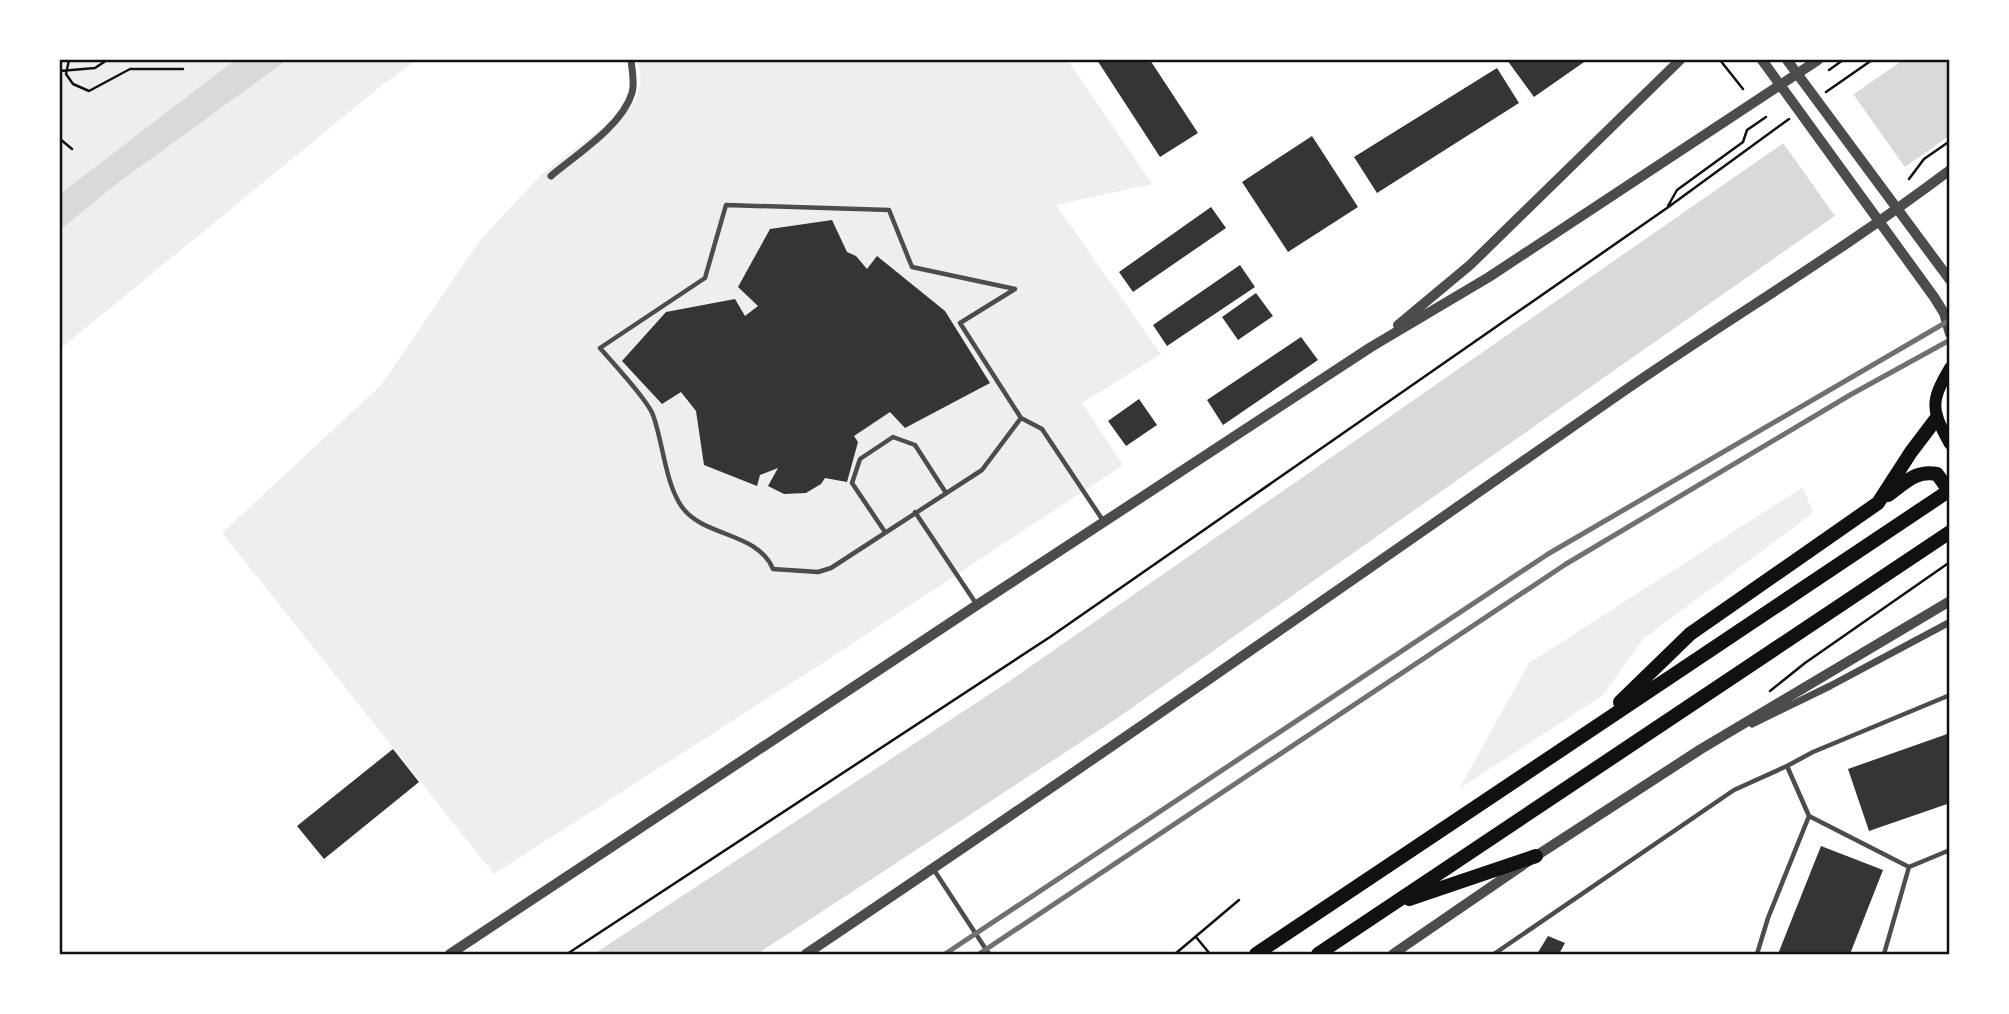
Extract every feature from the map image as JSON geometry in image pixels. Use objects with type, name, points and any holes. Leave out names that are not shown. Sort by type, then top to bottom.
[{"type":"highway","points":[[1878,503],[1910,452],[1936,419]]},
{"type":"highway","points":[[1256,954],[1950,491],[1937,474],[1924,472],[1912,477],[1690,634],[1597,725]]},
{"type":"highway","points":[[1318,954],[1950,532]]},
{"type":"highway","points":[[1391,905],[1536,856]]},
{"type":"main road","points":[[1950,368],[1935,396],[1936,419],[1950,444]]},
{"type":"street","points":[[551,176],[624,111],[633,90],[631,60]]},
{"type":"street","points":[[1371,347],[1471,265],[1680,60]]},
{"type":"street","points":[[1762,60],[1782,85],[1796,111],[1870,206],[1944,313],[1950,334]]},
{"type":"street","points":[[1787,60],[1950,280]]},
{"type":"street","points":[[450,954],[1371,347],[1489,277],[1818,60]]},
{"type":"street","points":[[806,954],[1646,377],[1880,221],[1950,170]]},
{"type":"street","points":[[1393,954],[1536,856],[1701,749],[1950,601]]},
{"type":"street","points":[[1701,749],[1830,687],[1950,622]]},
{"type":"lane","points":[[1021,418],[982,471],[825,572],[774,569],[771,562],[748,544],[691,518],[676,496],[653,411],[600,348],[705,278],[726,205],[889,210],[912,267],[1015,289],[960,323],[1021,418],[1042,429],[1104,522]]},
{"type":"lane","points":[[885,532],[852,483],[860,459],[893,437],[915,445],[946,493]]},
{"type":"lane","points":[[915,512],[977,605]]},
{"type":"lane","points":[[1494,954],[1734,790],[1813,752],[1950,695]]},
{"type":"lane","points":[[1787,766],[1810,816],[1909,867],[1950,850]]},
{"type":"lane","points":[[1757,954],[1768,918],[1810,816]]},
{"type":"lane","points":[[1884,954],[1909,867]]},
{"type":"lane","points":[[933,869],[989,954]]},
{"type":"path","points":[[69,60],[66,74],[73,84],[89,91],[130,69],[183,69]]},
{"type":"path","points":[[60,71],[95,68],[107,60]]},
{"type":"path","points":[[1720,60],[1743,89]]},
{"type":"path","points":[[1829,70],[1845,60],[1854,60]]},
{"type":"path","points":[[1815,97],[1872,60]]},
{"type":"path","points":[[568,954],[1050,637],[1667,208],[1796,111]]},
{"type":"path","points":[[1667,208],[1677,190],[1743,142],[1747,130],[1766,117]]},
{"type":"path","points":[[60,139],[72,149]]},
{"type":"path","points":[[1909,179],[1924,159],[1950,141]]},
{"type":"path","points":[[1763,697],[1805,663],[1950,562]]},
{"type":"path","points":[[1175,954],[1239,900]]},
{"type":"path","points":[[1196,937],[1210,954]]},
{"type":"shaded area","points":[[60,60],[417,60],[386,82],[60,349]]},
{"type":"shaded area","points":[[235,60],[287,60],[115,185],[60,230],[60,194]]},
{"type":"shaded area","points":[[638,60],[1068,60],[1152,184],[1056,205],[1161,354],[1082,403],[1123,465],[835,655],[494,874],[222,533],[381,385],[481,239],[541,175],[635,103],[641,81]]},
{"type":"shaded area","points":[[1903,60],[1949,60],[1949,136],[1113,721],[757,954],[594,954],[1008,682]]},
{"type":"shaded area","points":[[1803,487],[1813,513],[1643,639],[1603,695],[1459,789],[1529,663]]},
{"type":"pier","points":[[1851,91],[1907,170],[1837,219],[1781,140]]},
{"type":"building","points":[[1097,60],[1150,60],[1198,133],[1160,157]]},
{"type":"building","points":[[1507,60],[1587,60],[1534,97]]},
{"type":"building","points":[[1497,68],[1519,103],[1377,193],[1354,157]]},
{"type":"building","points":[[1312,136],[1358,207],[1288,252],[1242,182]]},
{"type":"building","points":[[1211,207],[1226,228],[1133,292],[1119,272]]},
{"type":"building","points":[[832,220],[847,252],[856,256],[867,269],[877,256],[945,311],[990,383],[905,428],[890,412],[854,436],[858,442],[847,482],[825,478],[821,484],[806,493],[784,494],[768,486],[778,468],[760,475],[757,486],[704,465],[696,411],[681,392],[662,404],[622,361],[666,312],[735,299],[745,316],[758,306],[738,287],[770,229]]},
{"type":"building","points":[[1240,265],[1255,287],[1167,346],[1153,325]]},
{"type":"building","points":[[1256,293],[1273,316],[1238,340],[1222,317]]},
{"type":"building","points":[[1301,337],[1318,360],[1223,425],[1207,400]]},
{"type":"building","points":[[1139,399],[1157,425],[1126,446],[1108,421]]},
{"type":"building","points":[[1950,733],[1950,803],[1869,831],[1848,769]]},
{"type":"building","points":[[393,749],[419,782],[324,859],[297,826]]},
{"type":"building","points":[[1821,846],[1883,870],[1850,954],[1778,954]]},
{"type":"building","points":[[1548,936],[1565,943],[1559,954],[1537,954]]},
{"type":"railway","points":[[945,954],[1548,554],[1950,320]]},
{"type":"railway","points":[[979,954],[1566,564],[1850,395],[1950,340]]}]
